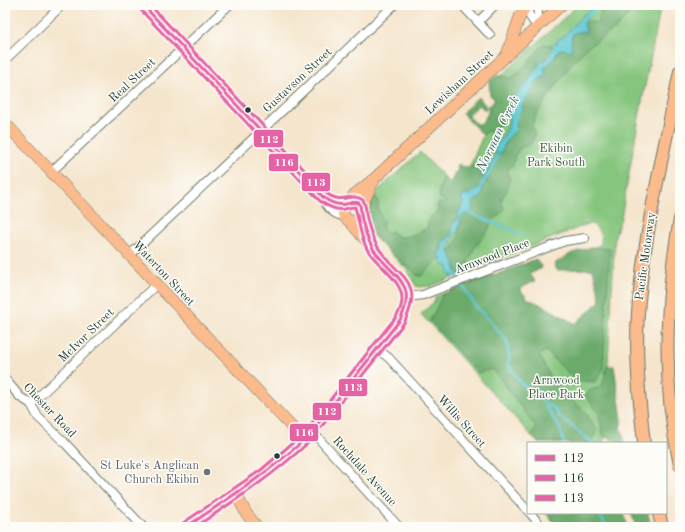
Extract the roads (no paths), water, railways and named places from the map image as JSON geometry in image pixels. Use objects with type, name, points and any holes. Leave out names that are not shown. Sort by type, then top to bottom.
[{"type":"highway","name":"Pacific Motorway","points":[[644,442],[638,392],[638,314],[648,230],[680,71]]},
{"type":"highway","points":[[680,219],[670,285],[668,314],[670,397],[680,465]]},
{"type":"highway","points":[[658,514],[662,527]]},
{"type":"main road","points":[[507,55],[520,16],[530,5]]},
{"type":"main road","name":"Lewisham Street","points":[[347,203],[354,195],[376,178],[561,5]]},
{"type":"main road","name":"Waterton Street","points":[[5,123],[157,284],[307,437]]},
{"type":"main road","name":"Lewisham Street","points":[[362,212],[366,197],[376,178]]},
{"type":"main road","points":[[257,527],[246,513],[236,494],[284,459],[307,437],[402,317],[406,306],[407,297],[400,279],[347,218],[343,209],[347,203],[352,201],[359,203],[372,246]]},
{"type":"main road","points":[[347,218],[356,220],[362,212]]},
{"type":"street","points":[[5,60],[62,5]]},
{"type":"street","points":[[143,5],[323,197],[335,203],[347,203]]},
{"type":"street","name":"Real Street","points":[[51,172],[229,5]]},
{"type":"street","name":"Gustavson Street","points":[[130,255],[394,5]]},
{"type":"street","points":[[462,5],[490,35]]},
{"type":"street","points":[[478,22],[495,5]]},
{"type":"street","points":[[530,5],[529,15],[539,25]]},
{"type":"street","points":[[323,197],[325,204],[332,211],[337,215],[347,218]]},
{"type":"street","name":"Arnwood Place","points":[[407,297],[423,295],[565,241],[585,238]]},
{"type":"street","name":"McIvor Street","points":[[31,404],[157,284]]},
{"type":"street","name":"Willis Street","points":[[378,349],[389,358],[527,510]]},
{"type":"street","name":"Chester Road","points":[[5,379],[20,397],[31,404],[38,417],[65,443],[143,527]]},
{"type":"street","name":"Rochdale Avenue","points":[[307,437],[319,439],[399,527]]},
{"type":"street","points":[[186,527],[236,494]]},
{"type":"street","name":"Willis Street","points":[[531,514],[542,527]]},
{"type":"water","points":[[596,5],[605,5],[588,16],[584,24],[586,32],[576,32],[572,35],[571,50],[559,50],[553,60],[544,68],[546,76],[533,85],[522,105],[523,108],[515,116],[517,127],[516,130],[507,139],[501,153],[489,168],[487,173],[487,181],[482,188],[483,193],[480,199],[474,200],[472,203],[473,209],[471,212],[462,216],[458,230],[451,240],[449,247],[450,253],[455,262],[455,269],[459,275],[451,278],[452,276],[449,275],[448,267],[441,264],[439,253],[442,248],[442,243],[450,236],[453,224],[458,219],[458,213],[463,203],[461,197],[475,191],[485,181],[484,176],[481,176],[481,173],[484,172],[485,166],[497,156],[498,153],[493,154],[493,152],[507,130],[509,121],[508,116],[514,98],[527,84],[531,75],[538,67],[540,61],[546,60],[550,56],[550,52],[554,44],[557,43],[558,39],[563,37],[582,16]]},
{"type":"waterway","name":"Norman Creek","points":[[586,17],[601,5]]},
{"type":"waterway","name":"Norman Creek","points":[[526,96],[533,85]]},
{"type":"waterway","name":"Norman Creek","points":[[514,122],[519,110]]},
{"type":"waterway","name":"Norman Creek","points":[[481,185],[498,157]]},
{"type":"waterway","points":[[467,212],[523,235]]},
{"type":"waterway","name":"Norman Creek","points":[[455,273],[476,307],[507,341],[509,357],[508,365],[522,384],[541,398],[545,405],[554,408],[559,416],[592,442]]},
{"type":"waterway","points":[[545,405],[561,431],[564,442]]},
{"type":"waterway","points":[[600,514],[606,527]]},
{"type":"place","name":"St Luke's Anglican Church Ekibin","points":[[207,472]]},
{"type":"park label","name":"Ekibin Park South","points":[[556,155]]},
{"type":"park label","name":"Arnwood Place Park","points":[[556,387]]}]
